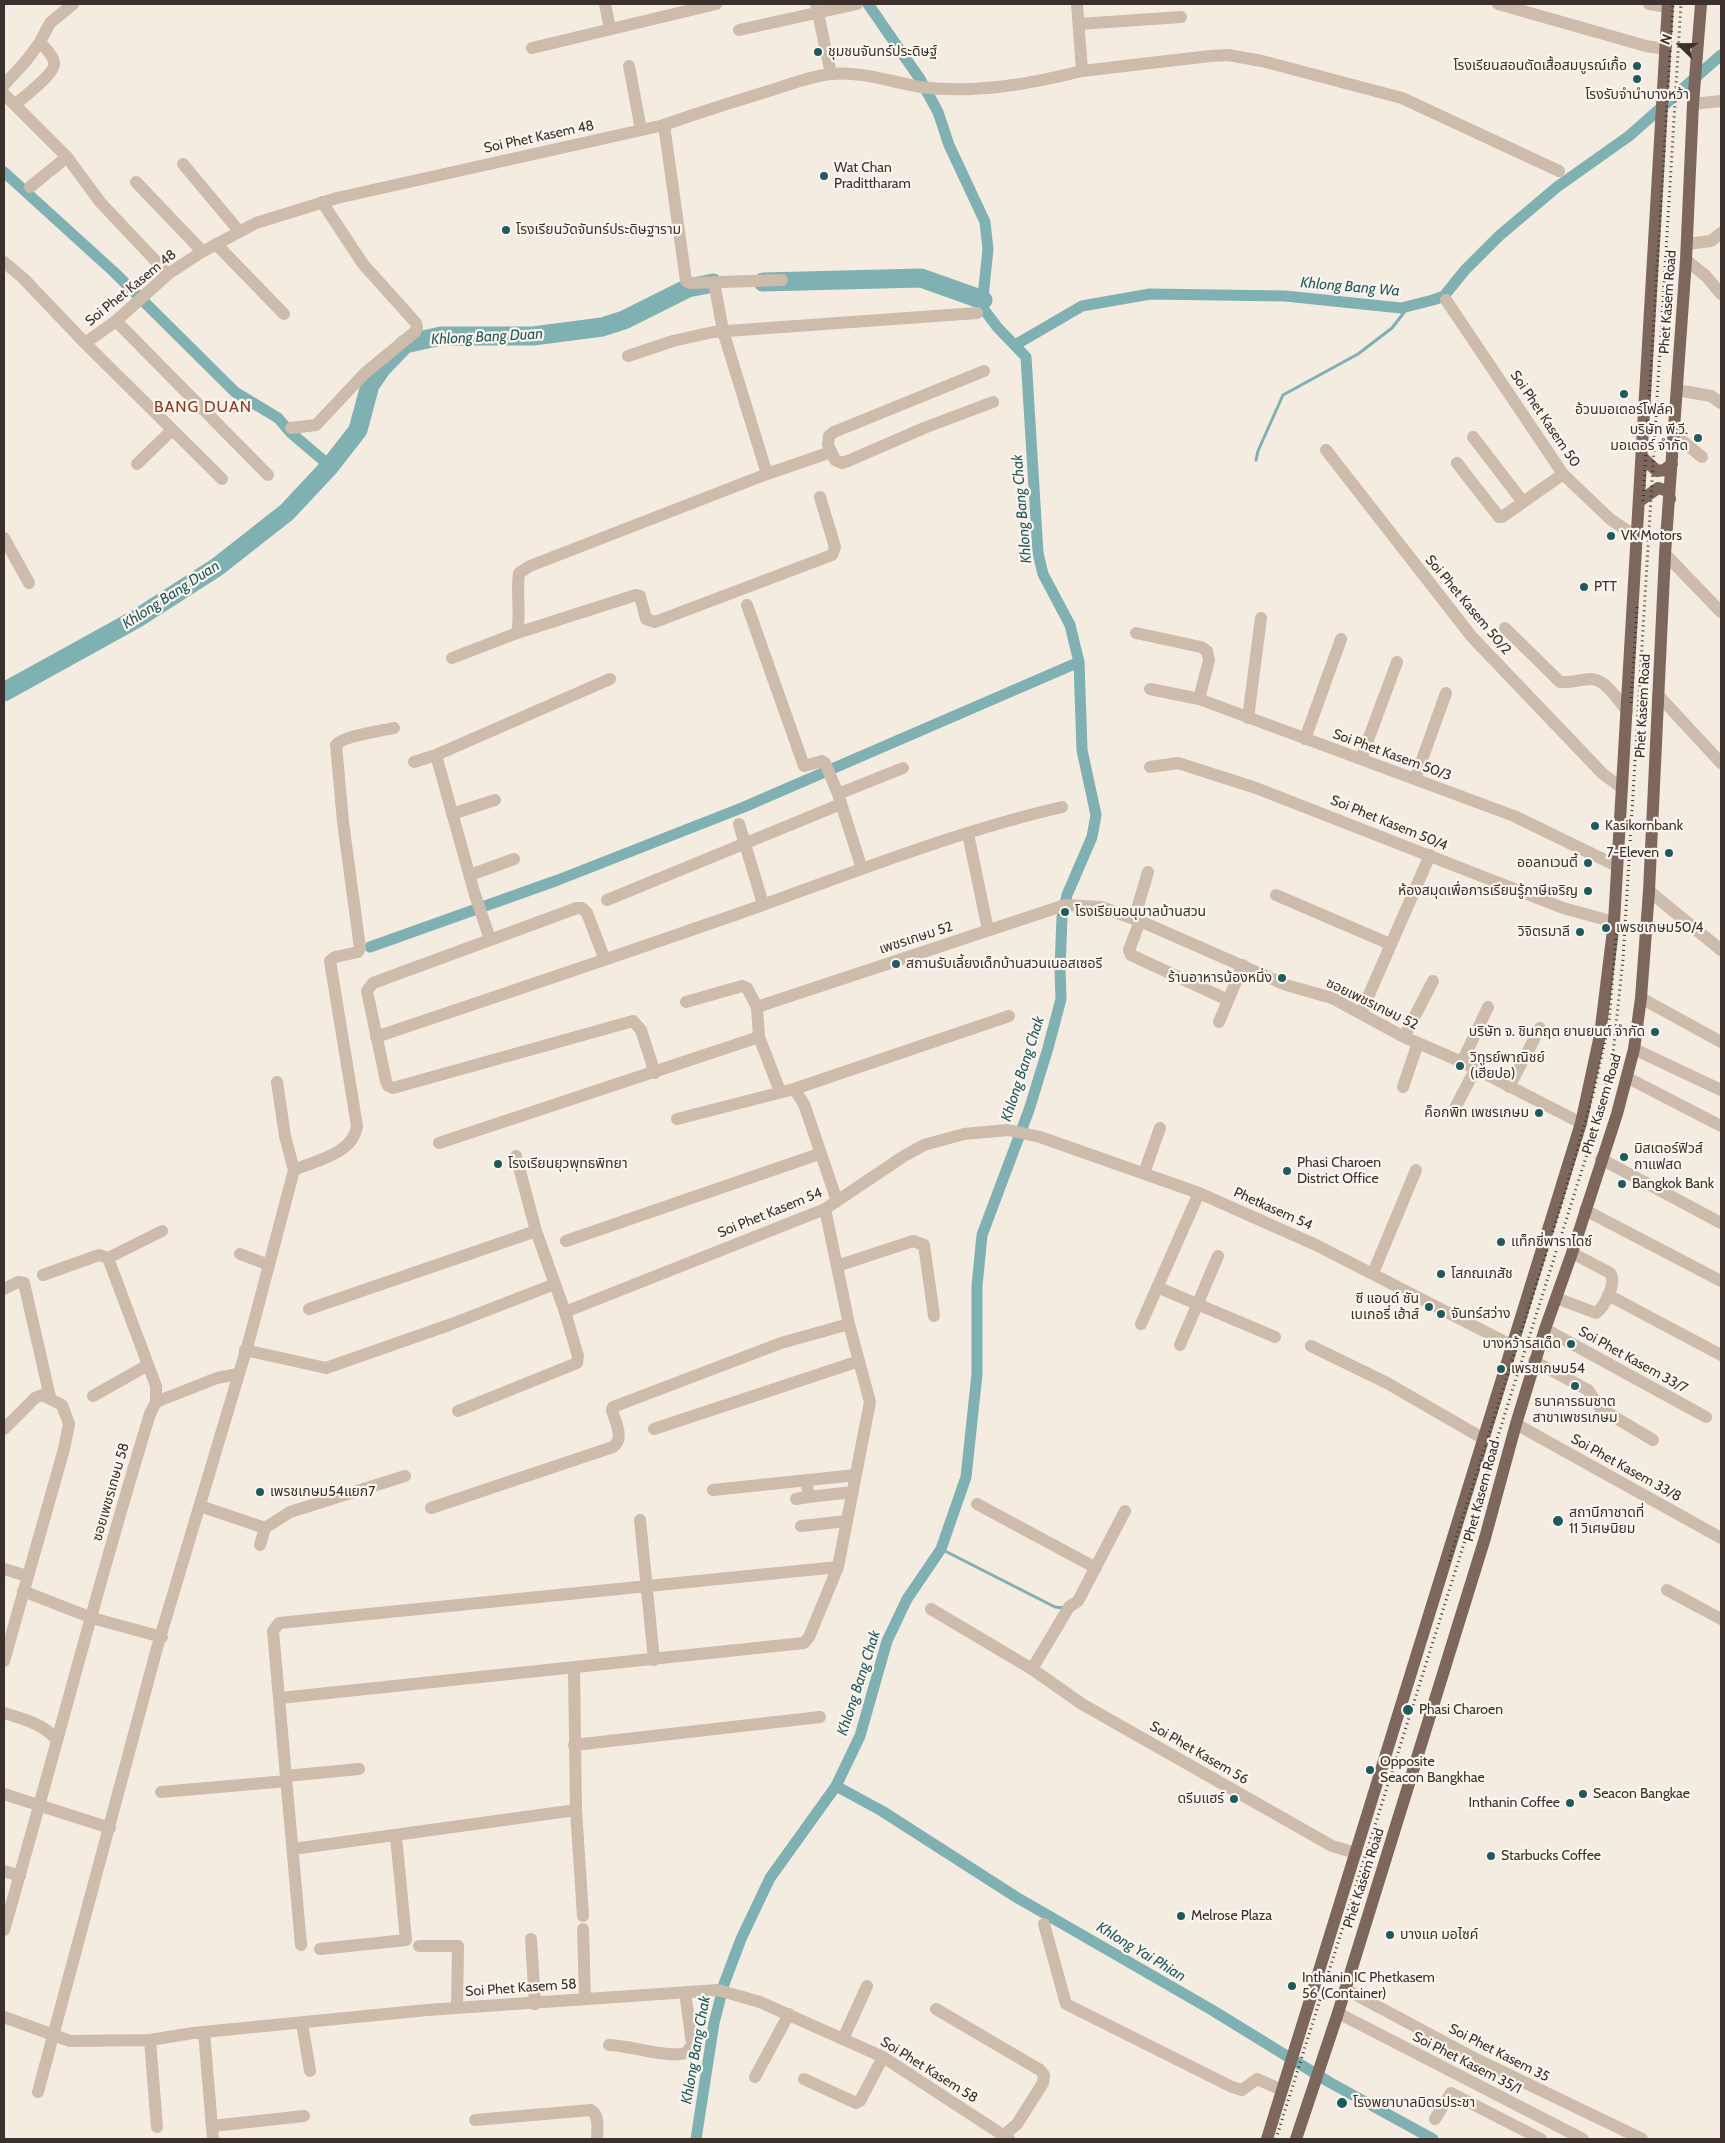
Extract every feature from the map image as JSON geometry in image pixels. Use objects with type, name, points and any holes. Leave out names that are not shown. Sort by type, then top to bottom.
[{"type":"main road","name":"Phet Kasem Road","points":[[1296,2139],[1338,2013],[1485,1538],[1534,1361],[1572,1252],[1628,1078],[1634,1048],[1641,998],[1649,891],[1665,554],[1686,260],[1693,104],[1701,4]]},
{"type":"main road","name":"Phet Kasem Road","points":[[1266,2139],[1581,1123],[1600,1035],[1614,922],[1643,458],[1668,5]]},
{"type":"main road","points":[[1643,458],[1658,471],[1664,470],[1672,464]]},
{"type":"main road","points":[[1640,501],[1651,491],[1663,488],[1670,494],[1670,501]]},
{"type":"street","points":[[4,85],[40,42],[50,23],[73,4]]},
{"type":"street","points":[[605,4],[610,29]]},
{"type":"street","points":[[532,48],[716,4]]},
{"type":"street","points":[[739,30],[817,8],[857,4]]},
{"type":"street","points":[[1077,4],[1082,71]]},
{"type":"street","points":[[1498,4],[1646,46],[1666,49]]},
{"type":"street","points":[[1649,4],[1668,5]]},
{"type":"street","points":[[817,8],[830,74]]},
{"type":"street","points":[[1079,24],[1181,17]]},
{"type":"street","points":[[14,105],[49,74],[54,67],[54,60],[40,42]]},
{"type":"street","name":"Soi Phet Kasem 48","points":[[4,262],[24,278],[85,343],[116,321],[168,274],[202,251],[256,223],[322,202],[664,125],[735,101],[830,74],[856,74],[922,87],[964,89],[996,87],[1048,79],[1082,71],[1210,56],[1228,56],[1262,61],[1402,98],[1560,171]]},
{"type":"street","points":[[629,66],[641,130]]},
{"type":"street","points":[[4,94],[67,157],[100,202],[168,274]]},
{"type":"street","points":[[1693,104],[1721,101]]},
{"type":"street","points":[[664,125],[683,277],[690,283],[715,289],[782,280]]},
{"type":"street","points":[[30,187],[67,157]]},
{"type":"street","points":[[183,164],[239,231]]},
{"type":"street","points":[[136,182],[202,251]]},
{"type":"street","points":[[291,428],[316,425],[351,387],[415,332],[417,328],[416,323],[363,264],[322,202]]},
{"type":"street","points":[[1687,244],[1711,241],[1721,233]]},
{"type":"street","points":[[216,244],[284,314]]},
{"type":"street","points":[[1686,260],[1706,276],[1721,294]]},
{"type":"street","points":[[715,289],[723,332],[767,474]]},
{"type":"street","name":"Soi Phet Kasem 50","points":[[1446,300],[1563,474],[1610,519],[1638,538]]},
{"type":"street","points":[[628,356],[673,341],[723,332],[977,313]]},
{"type":"street","points":[[116,321],[268,475]]},
{"type":"street","points":[[85,343],[222,479]]},
{"type":"street","points":[[984,371],[834,432],[827,441],[831,452],[838,462],[848,461],[924,428],[993,402]]},
{"type":"street","points":[[1677,390],[1711,396],[1721,403]]},
{"type":"street","points":[[137,464],[172,430]]},
{"type":"street","points":[[1674,434],[1702,457]]},
{"type":"street","points":[[1473,437],[1523,502]]},
{"type":"street","name":"Soi Phet Kasem 50/2","points":[[1326,450],[1472,636],[1603,774],[1622,788]]},
{"type":"street","points":[[517,633],[519,622],[519,573],[530,566],[767,474],[831,452]]},
{"type":"street","points":[[1457,463],[1499,517],[1502,517],[1563,474]]},
{"type":"street","points":[[452,658],[517,633],[636,595],[640,596],[646,619],[655,622],[832,555],[835,547],[820,497]]},
{"type":"street","points":[[4,538],[29,583]]},
{"type":"street","points":[[1665,554],[1721,612]]},
{"type":"street","points":[[747,605],[804,766],[824,761],[840,799],[862,869]]},
{"type":"street","points":[[1248,718],[1261,618]]},
{"type":"street","points":[[1505,628],[1560,682],[1574,683],[1591,679],[1599,680],[1627,711]]},
{"type":"street","points":[[1136,633],[1201,647],[1207,651],[1209,660],[1199,699]]},
{"type":"street","points":[[1305,738],[1341,639]]},
{"type":"street","points":[[1361,759],[1397,662]]},
{"type":"street","points":[[414,762],[436,755],[610,679]]},
{"type":"street","name":"Soi Phet Kasem 50/3","points":[[1150,689],[1199,699],[1514,816],[1617,866]]},
{"type":"street","points":[[1415,779],[1446,693]]},
{"type":"street","points":[[1658,695],[1721,763]]},
{"type":"street","points":[[294,1170],[344,1149],[354,1139],[357,1126],[330,961],[335,957],[358,952],[360,948],[343,822],[336,745],[349,738],[394,728]]},
{"type":"street","points":[[436,755],[475,895],[490,939]]},
{"type":"street","name":"Soi Phet Kasem 50/4","points":[[1150,767],[1178,763],[1265,791],[1563,908],[1614,922]]},
{"type":"street","points":[[607,900],[745,845],[903,768]]},
{"type":"street","points":[[452,814],[494,800]]},
{"type":"street","points":[[376,1038],[605,960],[862,869],[1015,818],[1062,807]]},
{"type":"street","points":[[739,824],[764,904]]},
{"type":"street","points":[[968,834],[988,930]]},
{"type":"street","points":[[1361,1013],[1430,855]]},
{"type":"street","points":[[470,875],[514,859]]},
{"type":"street","points":[[1148,872],[1129,950],[1131,955],[1228,1000]]},
{"type":"street","points":[[1649,891],[1721,950]]},
{"type":"street","points":[[1276,895],[1390,944]]},
{"type":"street","name":"เพชรเกษม 52","points":[[757,1006],[1065,905],[1087,905]]},
{"type":"street","name":"ซอยเพชรเกษม 52","points":[[1087,905],[1101,907],[1137,920],[1286,984],[1332,998],[1404,1037],[1462,1062],[1581,1123]]},
{"type":"street","points":[[605,960],[587,913],[582,908],[490,939],[369,986],[367,991],[388,1086],[393,1088],[633,1021],[641,1030],[655,1072]]},
{"type":"street","points":[[1219,1022],[1243,965]]},
{"type":"street","points":[[1404,1037],[1433,981]]},
{"type":"street","points":[[686,1002],[744,987],[757,1006],[759,1037],[780,1091]]},
{"type":"street","points":[[1641,998],[1721,1042]]},
{"type":"street","points":[[1462,1062],[1488,1007]]},
{"type":"street","points":[[677,1119],[780,1091],[794,1089],[1009,1016]]},
{"type":"street","points":[[1509,1087],[1540,1028]]},
{"type":"street","points":[[439,1143],[759,1037]]},
{"type":"street","points":[[1403,1087],[1418,1043]]},
{"type":"street","points":[[1634,1048],[1721,1090]]},
{"type":"street","points":[[1455,1108],[1475,1070]]},
{"type":"street","points":[[1628,1078],[1721,1126]]},
{"type":"street","points":[[38,2092],[162,1637],[245,1350],[294,1170],[285,1136],[277,1082]]},
{"type":"street","points":[[794,1089],[804,1104],[819,1154],[837,1201]]},
{"type":"street","points":[[1144,1173],[1160,1128]]},
{"type":"street","name":"Phetkasem 54","points":[[1008,1130],[1040,1137],[1199,1193],[1316,1245],[1513,1346]]},
{"type":"street","name":"Soi Phet Kasem 54","points":[[565,1312],[825,1209],[904,1156],[924,1145],[964,1134],[1008,1130]]},
{"type":"street","points":[[566,1242],[819,1154]]},
{"type":"street","points":[[458,1411],[572,1367],[577,1363],[578,1356],[565,1312],[536,1232],[516,1156]]},
{"type":"street","points":[[1601,1158],[1721,1222]]},
{"type":"street","points":[[1373,1273],[1416,1170]]},
{"type":"street","points":[[1142,1324],[1199,1193]]},
{"type":"street","points":[[280,1698],[804,1643],[809,1637],[838,1567],[870,1402],[849,1324],[825,1209]]},
{"type":"street","points":[[1585,1210],[1721,1281]]},
{"type":"street","points":[[43,1275],[99,1255],[108,1258],[162,1231]]},
{"type":"street","points":[[309,1309],[536,1232]]},
{"type":"street","points":[[837,1266],[913,1241],[924,1245],[934,1316]]},
{"type":"street","points":[[1556,1298],[1596,1314],[1608,1295],[1613,1281],[1610,1273],[1572,1252]]},
{"type":"street","points":[[240,1254],[269,1265]]},
{"type":"street","points":[[1180,1345],[1218,1256]]},
{"type":"street","name":"ซอยเพชรเกษม 58","points":[[56,1739],[92,1618],[122,1504],[150,1414],[156,1402],[156,1386],[108,1258]]},
{"type":"street","points":[[4,1289],[18,1282],[24,1283],[50,1397]]},
{"type":"street","points":[[245,1350],[326,1368],[449,1325],[555,1284]]},
{"type":"street","points":[[1158,1287],[1275,1337]]},
{"type":"street","points":[[1608,1295],[1721,1355]]},
{"type":"street","points":[[432,1508],[613,1447],[618,1443],[619,1436],[612,1410],[613,1407],[781,1343],[849,1324]]},
{"type":"street","name":"Soi Phet Kasem 33/7","points":[[1545,1329],[1706,1417]]},
{"type":"street","points":[[1311,1346],[1387,1383],[1484,1439]]},
{"type":"street","points":[[654,1429],[859,1361]]},
{"type":"street","points":[[1534,1361],[1588,1390],[1601,1409],[1653,1440]]},
{"type":"street","points":[[92,1396],[148,1365]]},
{"type":"street","points":[[156,1402],[217,1378],[238,1374]]},
{"type":"street","points":[[4,1429],[35,1398],[42,1395],[50,1397],[62,1405],[69,1424],[64,1449],[4,1661]]},
{"type":"street","name":"Soi Phet Kasem 33/8","points":[[1516,1424],[1721,1536]]},
{"type":"street","points":[[712,1490],[856,1475]]},
{"type":"street","points":[[260,1545],[265,1528],[290,1512],[405,1476]]},
{"type":"street","points":[[807,1480],[802,1498],[852,1492]]},
{"type":"street","points":[[976,1504],[1096,1568]]},
{"type":"street","points":[[200,1506],[265,1528]]},
{"type":"street","points":[[1032,1669],[1068,1609],[1078,1602],[1125,1511]]},
{"type":"street","points":[[640,1520],[654,1660]]},
{"type":"street","points":[[801,1526],[847,1521]]},
{"type":"street","points":[[301,1945],[273,1631],[279,1623],[646,1584],[838,1567]]},
{"type":"street","points":[[4,1569],[28,1576]]},
{"type":"street","points":[[1667,1590],[1721,1619]]},
{"type":"street","points":[[23,1591],[92,1618],[162,1637]]},
{"type":"street","name":"Soi Phet Kasem 56","points":[[931,1609],[1032,1669],[1082,1704],[1332,1846],[1356,1853]]},
{"type":"street","points":[[574,1668],[574,1746],[583,1922],[584,1999]]},
{"type":"street","points":[[4,1713],[38,1724],[47,1729],[56,1739],[41,1805],[4,1930]]},
{"type":"street","points":[[574,1746],[820,1717]]},
{"type":"street","points":[[161,1792],[359,1769]]},
{"type":"street","points":[[4,1794],[110,1828]]},
{"type":"street","points":[[293,1849],[576,1810]]},
{"type":"street","points":[[320,1949],[406,1940],[396,1836]]},
{"type":"street","points":[[4,1871],[20,1876]]},
{"type":"street","points":[[1044,1924],[1066,2004],[1232,2087],[1242,2090],[1257,2079],[1282,2090]]},
{"type":"street","points":[[531,1938],[535,2004]]},
{"type":"street","points":[[419,1946],[458,1946],[458,2008]]},
{"type":"street","points":[[843,2038],[867,1986]]},
{"type":"street","name":"Soi Phet Kasem 35","points":[[1345,1989],[1476,2059],[1642,2139]]},
{"type":"street","name":"Soi Phet Kasem 58","points":[[4,2017],[70,2041],[150,2040],[204,2032],[458,2008],[718,1990],[740,1995],[789,2014],[883,2057],[1007,2137]]},
{"type":"street","points":[[609,2045],[626,2045],[667,2054],[683,2054],[689,2050],[692,2044],[685,1992]]},
{"type":"street","points":[[936,2009],[992,2040],[1040,2070],[1044,2075],[1043,2083],[1007,2137]]},
{"type":"street","name":"Soi Phet Kasem 35/1","points":[[1338,2013],[1583,2139]]},
{"type":"street","points":[[755,2077],[789,2014]]},
{"type":"street","points":[[302,2022],[310,2071]]},
{"type":"street","points":[[204,2032],[213,2139]]},
{"type":"street","points":[[150,2040],[157,2127]]},
{"type":"street","points":[[804,2079],[856,2103],[863,2097],[883,2057]]},
{"type":"street","points":[[1459,2097],[1468,2080]]},
{"type":"street","points":[[1435,2119],[1450,2093],[1541,2139]]},
{"type":"street","points":[[474,2120],[591,2110],[597,2118],[597,2139]]},
{"type":"street","points":[[212,2126],[304,2116]]},
{"type":"waterway","name":"Khlong Bang Chak","points":[[696,2139],[714,2023],[724,1984],[741,1939],[770,1878],[836,1786],[860,1736],[887,1641],[907,1599],[941,1549],[966,1477],[977,1374],[977,1286],[982,1235],[1029,1110],[1048,1048],[1061,999],[1062,917],[1067,895],[1092,837],[1096,815],[1082,750],[1079,662],[1070,625],[1043,574],[1038,553],[1026,357],[998,328],[982,307],[988,249],[985,222],[949,145],[938,112],[920,79],[868,4]]},
{"type":"waterway","name":"Khlong Bang Wa","points":[[1015,345],[1082,306],[1150,294],[1285,296],[1401,308],[1444,296],[1465,270],[1499,236],[1557,187],[1629,136],[1721,55]]},
{"type":"waterway","points":[[4,172],[114,272],[235,392],[278,418],[291,433],[330,466]]},
{"type":"waterway","name":"Khlong Bang Duan","points":[[763,282],[921,278],[983,300]]},
{"type":"waterway","name":"Khlong Bang Duan","points":[[4,692],[136,619],[217,567],[287,512],[330,466],[358,430],[370,385],[381,369],[405,344],[441,336],[533,336],[602,327],[624,320],[688,288],[713,283]]},
{"type":"waterway","points":[[1256,460],[1258,451],[1283,395],[1358,354],[1392,328],[1409,306]]},
{"type":"waterway","points":[[370,947],[558,880],[744,807],[1079,662]]},
{"type":"waterway","points":[[941,1549],[1055,1607],[1065,1608]]},
{"type":"waterway","name":"Khlong Yai Phian","points":[[836,1786],[882,1811],[1016,1897],[1212,2010],[1329,2082],[1433,2139]]},
{"type":"railway","points":[[1643,501],[1673,4]]},
{"type":"railway","points":[[1276,2139],[1586,1157],[1613,1054],[1623,959],[1681,4]]},
{"type":"railway","points":[[1631,703],[1637,606]]},
{"type":"railway","points":[[1449,1561],[1560,1209],[1594,1091],[1609,1023],[1617,925]]},
{"type":"place","name":"ชุมชนจันทร์ประดิษฐ์","points":[[818,52]]},
{"type":"place","name":"โรงเรียนสอนตัดเสื้อสมบูรณ์เกื้อ","points":[[1637,66]]},
{"type":"place","name":"โรงรับจำนำบางหว้า","points":[[1637,79]]},
{"type":"place","name":"Wat Chan Pradittharam","points":[[824,176]]},
{"type":"place","name":"โรงเรียนวัดจันทร์ประดิษฐาราม","points":[[506,230]]},
{"type":"place","name":"อ้วนมอเตอร์โฟล์ค","points":[[1624,394]]},
{"type":"place","name":"บริษัท พี.วี. มอเตอร์ จำกัด","points":[[1698,438]]},
{"type":"place","name":"VK Motors","points":[[1611,536]]},
{"type":"place","name":"PTT","points":[[1584,587]]},
{"type":"place","name":"Kasikornbank","points":[[1595,826]]},
{"type":"place","name":"7-Eleven","points":[[1669,853]]},
{"type":"place","name":"ออลทเวนตี้","points":[[1588,863]]},
{"type":"place","name":"ห้องสมุดเพื่อการเรียนรู้ภาษีเจริญ","points":[[1588,891]]},
{"type":"place","name":"โรงเรียนอนุบาลบ้านสวน","points":[[1065,912]]},
{"type":"place","name":"เพรชเกษม50/4","points":[[1606,928]]},
{"type":"place","name":"วิจิตรมาลี","points":[[1580,932]]},
{"type":"place","name":"สถานรับเลี้ยงเด็กบ้านสวนเนอสเซอรี","points":[[896,964]]},
{"type":"place","name":"ร้านอาหารน้องหนึ่ง","points":[[1282,978]]},
{"type":"place","name":"บริษัท จ. ชินกฤต ยานยนต์ จำกัด","points":[[1655,1032]]},
{"type":"place","name":"วิทูรย์พาณิชย์ (เฮียปอ)","points":[[1460,1066]]},
{"type":"place","name":"ค็อกพิท เพชรเกษม","points":[[1539,1113]]},
{"type":"place","name":"มิสเตอร์ฟิวส์ กาแฟสด","points":[[1624,1157]]},
{"type":"place","name":"โรงเรียนยุวพุทธพิทยา","points":[[498,1164]]},
{"type":"place","name":"Phasi Charoen District Office","points":[[1287,1171]]},
{"type":"place","name":"Bangkok Bank","points":[[1622,1184]]},
{"type":"place","name":"แท็กซี่พาราไดซ์","points":[[1501,1242]]},
{"type":"place","name":"โสภณเภสัช","points":[[1441,1274]]},
{"type":"place","name":"ซี แอนด์ ซัน เบเกอรี่ เฮ้าส์","points":[[1429,1307]]},
{"type":"place","name":"จันทร์สว่าง","points":[[1441,1314]]},
{"type":"place","name":"บางหว้ารสเด็ด","points":[[1571,1344]]},
{"type":"place","name":"เพรชเกษม54","points":[[1501,1369]]},
{"type":"place","name":"ธนาคารธนชาต สาขาเพชรเกษม","points":[[1575,1386]]},
{"type":"place","name":"เพรชเกษม54แยก7","points":[[260,1492]]},
{"type":"place","name":"สถานีกาชาดที่ 11 วิเศษนิยม","points":[[1558,1521]]},
{"type":"place","name":"Phasi Charoen","points":[[1408,1710]]},
{"type":"place","name":"Opposite Seacon Bangkhae","points":[[1370,1770]]},
{"type":"place","name":"Seacon Bangkae","points":[[1583,1794]]},
{"type":"place","name":"ดรีมแฮร์","points":[[1234,1799]]},
{"type":"place","name":"Inthanin Coffee","points":[[1570,1803]]},
{"type":"place","name":"Starbucks Coffee","points":[[1491,1856]]},
{"type":"place","name":"Melrose Plaza","points":[[1181,1916]]},
{"type":"place","name":"บางแค มอไซค์","points":[[1390,1935]]},
{"type":"place","name":"Inthanin IC Phetkasem 56 (Container)","points":[[1292,1986]]},
{"type":"place","name":"โรงพยาบาลมิตรประชา","points":[[1342,2103]]},
{"type":"district","name":"BANG DUAN","points":[[203,407]]}]
